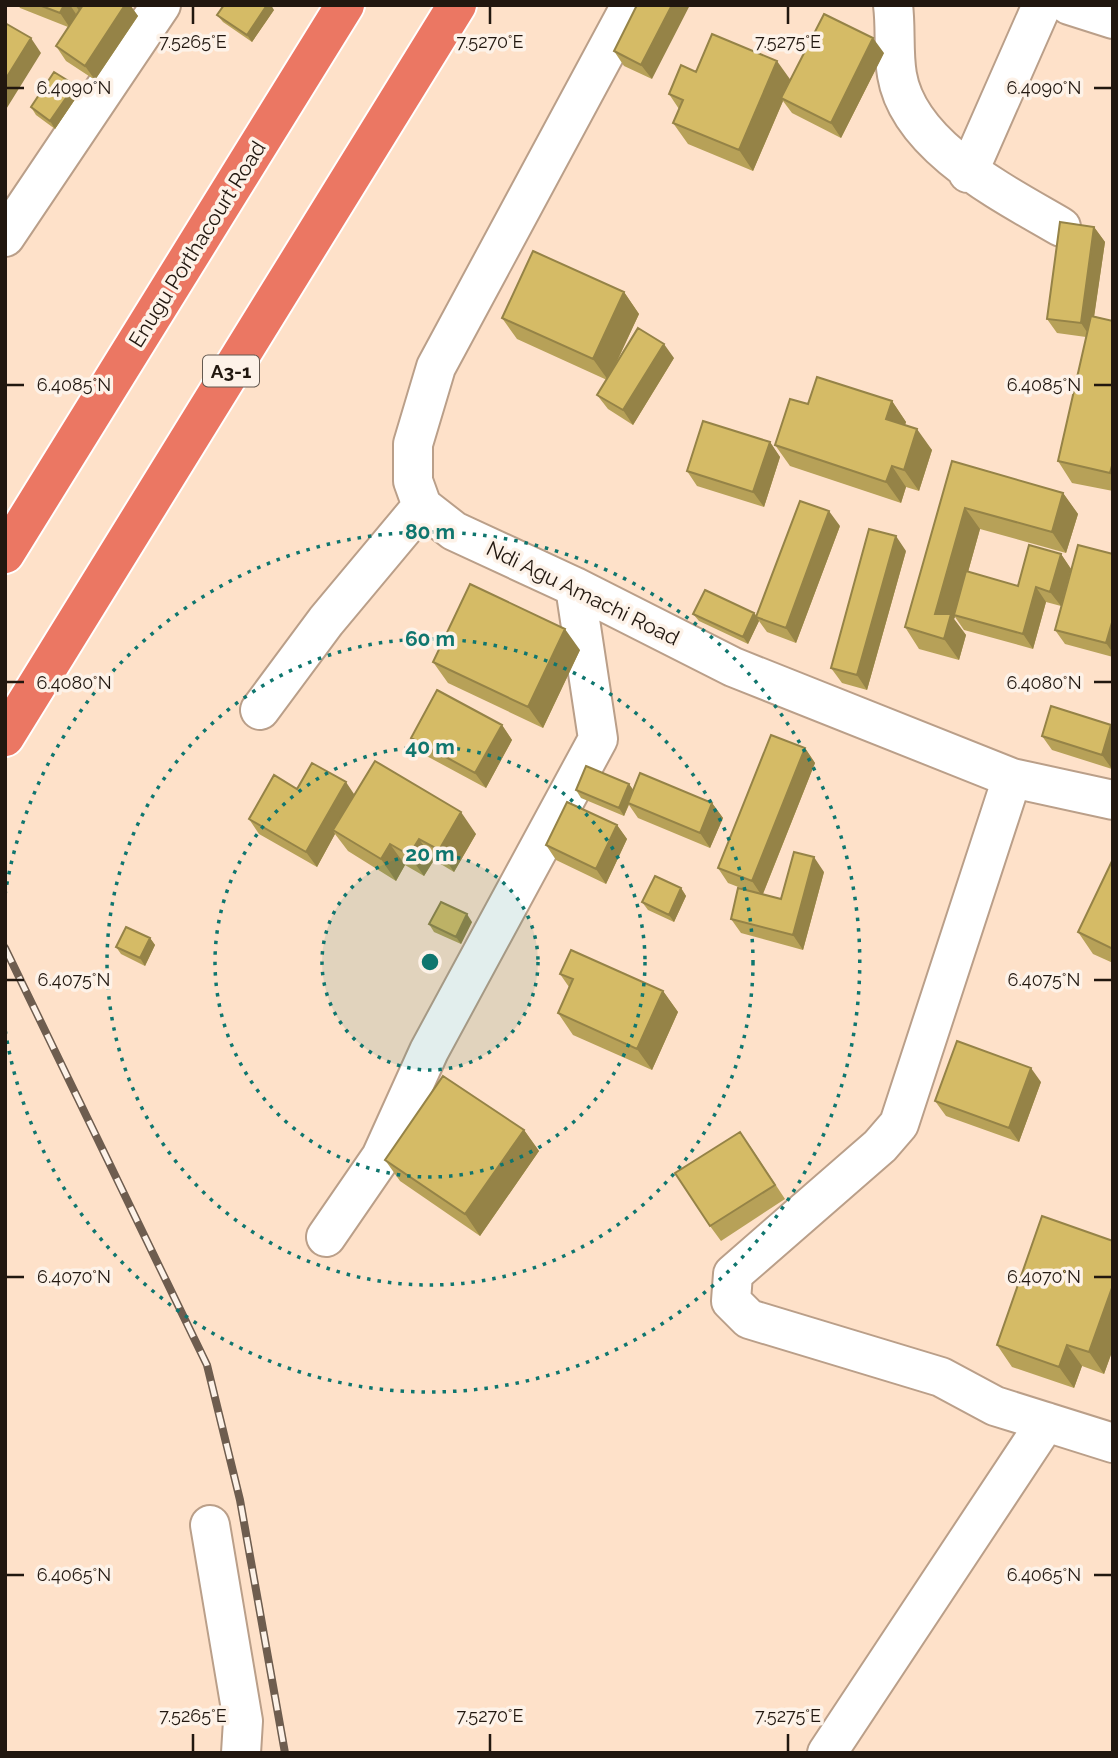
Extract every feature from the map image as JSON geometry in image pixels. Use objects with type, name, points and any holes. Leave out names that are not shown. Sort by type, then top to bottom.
[{"type":"highway","name":"Enugu Porthacourt Road","points":[[5,554],[345,5]]},
{"type":"highway","name":"A3-1","points":[[5,737],[457,5]]},
{"type":"street","points":[[5,237],[161,5]]},
{"type":"street","points":[[260,710],[326,621],[422,506],[413,481],[413,444],[436,367],[631,5]]},
{"type":"street","points":[[893,5],[897,75],[902,92],[925,130],[968,173],[1061,227]]},
{"type":"street","points":[[968,173],[1042,5]]},
{"type":"street","points":[[1069,5],[1113,19]]},
{"type":"street","name":"Ndi Agu Amachi Road","points":[[422,506],[454,531],[575,587],[733,667],[1012,778],[1113,800]]},
{"type":"street","points":[[326,1237],[381,1157],[429,1051],[598,739],[575,587]]},
{"type":"street","points":[[1012,778],[899,1124],[880,1146],[733,1274],[732,1301],[749,1319],[941,1377],[995,1406],[1113,1443]]},
{"type":"street","points":[[827,1753],[1046,1422]]},
{"type":"street","points":[[209,1525],[243,1721],[241,1753]]},
{"type":"building","points":[[39,5],[64,5],[60,13]]},
{"type":"building","points":[[83,5],[125,5],[85,66],[56,46]]},
{"type":"building","points":[[224,5],[267,5],[247,35],[217,15]]},
{"type":"building","points":[[637,5],[672,5],[641,65],[614,51]]},
{"type":"building","points":[[824,14],[873,38],[831,123],[781,98]]},
{"type":"building","points":[[5,23],[31,38],[5,80]]},
{"type":"building","points":[[712,34],[777,61],[739,150],[673,123],[683,100],[669,94],[681,65],[696,72]]},
{"type":"building","points":[[54,72],[75,85],[50,121],[31,107]]},
{"type":"building","points":[[1060,222],[1094,227],[1081,323],[1047,319]]},
{"type":"building","points":[[533,251],[624,292],[593,359],[502,318]]},
{"type":"building","points":[[1091,316],[1113,321],[1113,462],[1110,473],[1058,461]]},
{"type":"building","points":[[638,328],[664,344],[623,410],[597,395]]},
{"type":"building","points":[[817,377],[892,401],[886,419],[917,429],[904,470],[892,466],[886,482],[775,445],[790,399],[808,404]]},
{"type":"building","points":[[703,421],[770,442],[753,492],[687,471]]},
{"type":"building","points":[[952,461],[1063,493],[1052,532],[965,508],[935,614],[951,614],[944,639],[905,627]]},
{"type":"building","points":[[800,501],[829,511],[786,628],[756,617]]},
{"type":"building","points":[[869,529],[896,536],[857,675],[831,668]]},
{"type":"building","points":[[1029,545],[1061,554],[1050,592],[1036,587],[1023,634],[954,615],[966,571],[1018,586]]},
{"type":"building","points":[[1078,545],[1113,554],[1113,619],[1106,643],[1055,630]]},
{"type":"building","points":[[470,584],[565,629],[528,707],[433,662]]},
{"type":"building","points":[[705,590],[754,613],[743,637],[693,614]]},
{"type":"building","points":[[437,690],[502,725],[475,773],[411,738]]},
{"type":"building","points":[[1051,706],[1111,725],[1102,755],[1042,736]]},
{"type":"building","points":[[771,735],[805,748],[752,881],[718,868]]},
{"type":"building","points":[[375,761],[461,812],[439,850],[419,839],[409,855],[390,844],[381,859],[333,830]]},
{"type":"building","points":[[312,763],[346,782],[306,852],[249,819],[274,775],[297,789]]},
{"type":"building","points":[[586,766],[629,784],[619,808],[576,790]]},
{"type":"building","points":[[640,773],[712,803],[700,833],[628,803]]},
{"type":"building","points":[[567,802],[617,825],[596,869],[546,845]]},
{"type":"building","points":[[794,852],[814,857],[793,935],[731,919],[738,888],[781,899]]},
{"type":"building","points":[[1113,859],[1113,949],[1078,932]]},
{"type":"building","points":[[655,876],[681,888],[669,915],[642,902]]},
{"type":"building","points":[[441,902],[467,914],[456,937],[429,924]]},
{"type":"building","points":[[126,927],[150,938],[140,958],[116,947]]},
{"type":"building","points":[[571,950],[663,991],[637,1049],[558,1013],[573,979],[560,974]]},
{"type":"building","points":[[957,1041],[1031,1068],[1009,1128],[935,1101]]},
{"type":"building","points":[[443,1076],[524,1130],[465,1214],[385,1160]]},
{"type":"building","points":[[740,1132],[775,1185],[710,1226],[675,1173]]},
{"type":"building","points":[[1042,1216],[1113,1241],[1113,1285],[1089,1352],[1067,1345],[1059,1367],[997,1345]]},
{"type":"railway","points":[[5,948],[207,1365],[240,1500],[285,1753]]}]
